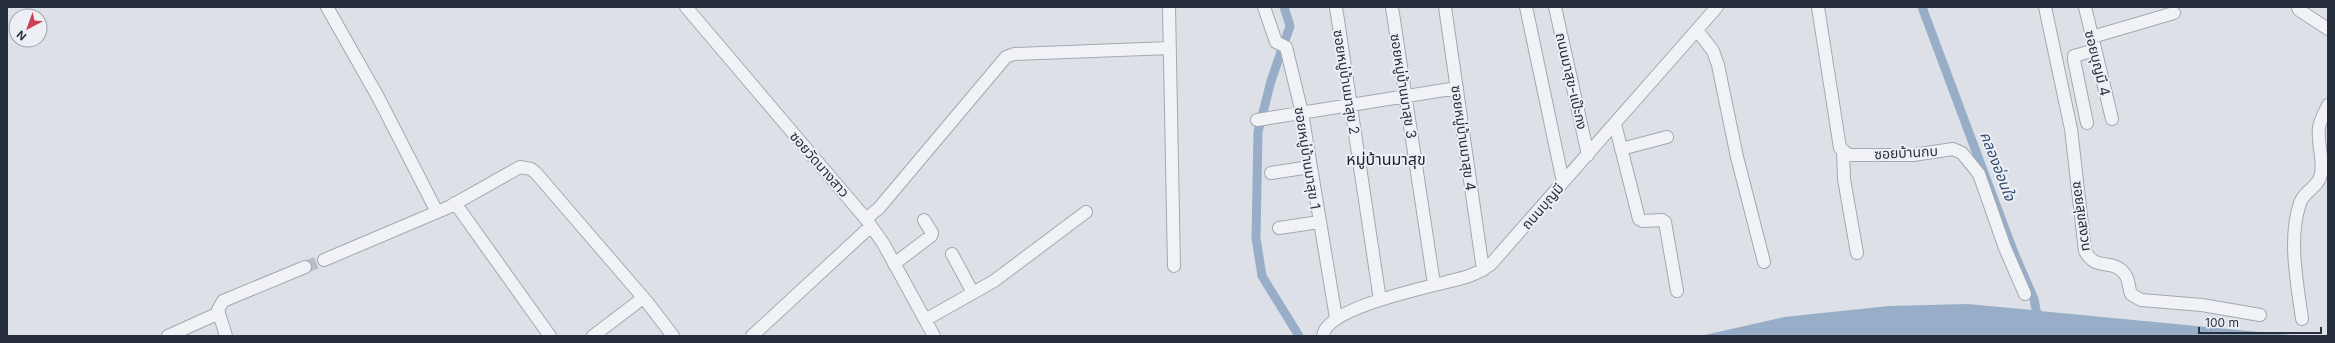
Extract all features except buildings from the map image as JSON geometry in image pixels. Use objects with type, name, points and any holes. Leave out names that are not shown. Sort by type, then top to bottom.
[{"type":"street","points":[[327,7],[378,97],[437,212]]},
{"type":"street","name":"ซอยวัดนางสาว","points":[[686,7],[869,223],[894,264],[934,336]]},
{"type":"street","points":[[1169,7],[1174,266]]},
{"type":"street","name":"ซอยหมู่บ้านมาสุข 1","points":[[1264,7],[1276,42],[1286,47],[1302,113],[1336,318]]},
{"type":"street","name":"ซอยหมู่บ้านมาสุข 2","points":[[1336,7],[1352,105],[1380,300]]},
{"type":"street","name":"ซอยหมู่บ้านมาสุข 3","points":[[1392,7],[1434,284]]},
{"type":"street","name":"ซอยหมู่บ้านมาสุข 4","points":[[1445,7],[1483,270]]},
{"type":"street","points":[[1526,7],[1564,182]]},
{"type":"street","name":"ถนนมาสุข-แป๊ะกง","points":[[1555,7],[1588,155]]},
{"type":"street","name":"ถนนบุญมี","points":[[1323,336],[1325,327],[1336,318],[1380,300],[1434,284],[1469,276],[1483,270],[1498,258],[1717,7]]},
{"type":"street","points":[[1818,7],[1840,148],[1843,152],[1844,179],[1857,253]]},
{"type":"street","name":"ซอยสุขสงวน","points":[[2045,7],[2071,129],[2085,251],[2089,259],[2100,264],[2120,269],[2128,278],[2131,294],[2141,300],[2202,305],[2260,314]]},
{"type":"street","name":"ซอยบุญมี 4","points":[[2085,7],[2112,119]]},
{"type":"street","points":[[2298,7],[2299,10],[2328,29]]},
{"type":"street","points":[[2092,37],[2174,13]]},
{"type":"street","points":[[1697,30],[1713,51],[1718,65],[1737,157],[1764,262]]},
{"type":"street","points":[[752,336],[869,223],[879,208],[929,146],[1009,55],[1170,48]]},
{"type":"street","points":[[2087,123],[2074,56],[2078,53],[2095,50]]},
{"type":"street","points":[[1257,120],[1457,88]]},
{"type":"street","points":[[2302,319],[2295,260],[2297,216],[2301,200],[2314,188],[2321,176],[2322,164],[2319,126],[2328,105]]},
{"type":"street","points":[[1614,124],[1639,219],[1643,221],[1657,219],[1665,222],[1677,291]]},
{"type":"street","points":[[1621,149],[1666,137]]},
{"type":"street","name":"ซอยบ้านกบ","points":[[1843,152],[1849,155],[1914,155],[1953,149],[1962,153],[1979,174],[2004,248],[2025,294]]},
{"type":"street","points":[[324,260],[437,212],[520,167],[531,169],[643,298],[673,336]]},
{"type":"street","points":[[1271,173],[1310,167]]},
{"type":"street","points":[[455,203],[550,336]]},
{"type":"street","points":[[925,320],[994,282],[1086,212]]},
{"type":"street","points":[[894,264],[932,236],[932,233],[924,220]]},
{"type":"street","points":[[1279,228],[1319,222]]},
{"type":"street","points":[[952,254],[973,293]]},
{"type":"street","points":[[226,336],[219,313],[219,305],[223,301],[305,267]]},
{"type":"street","points":[[593,336],[643,298]]},
{"type":"street","points":[[168,336],[219,313]]},
{"type":"water","points":[[1968,304],[2302,336],[1700,336],[1784,317],[1889,306]]},
{"type":"waterway","points":[[1284,7],[1290,26],[1271,81],[1258,132],[1256,238],[1262,276],[1299,336]]},
{"type":"waterway","name":"คลองอ่อนใจ","points":[[1922,7],[2014,253],[2034,299],[2041,336]]},
{"type":"tunnel","points":[[305,267],[324,260]]},
{"type":"district","name":"หมู่บ้านมาสุข","points":[[1386,159]]}]
